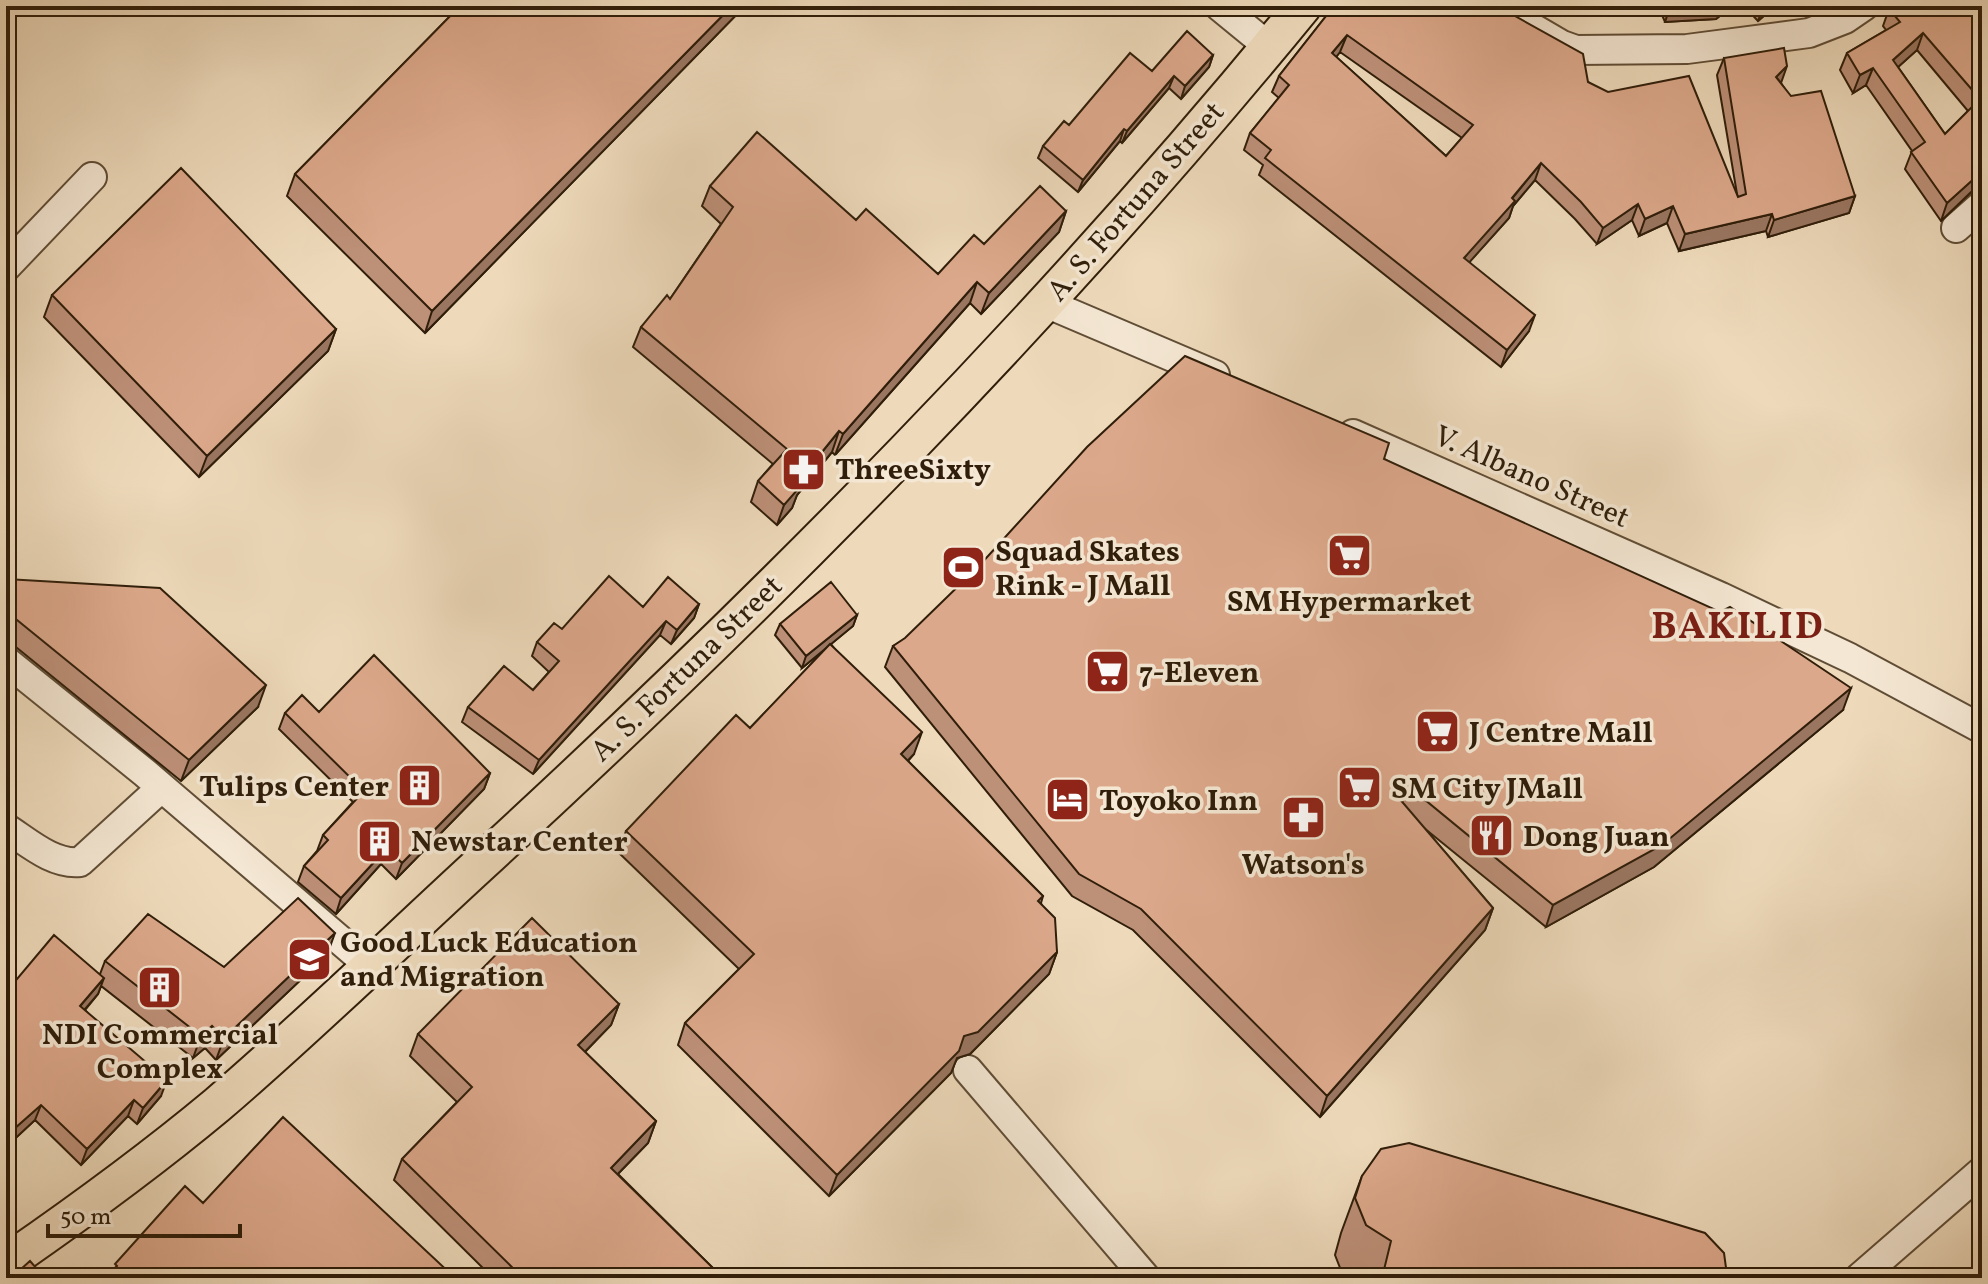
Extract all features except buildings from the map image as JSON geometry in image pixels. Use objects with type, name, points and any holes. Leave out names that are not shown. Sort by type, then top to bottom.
[{"type":"main road","name":"A. S. Fortuna Street","points":[[6,1263],[81,1210],[216,1106],[549,801],[812,545],[1046,303],[1102,243],[1303,6]]},
{"type":"street","points":[[1219,6],[1269,47]]},
{"type":"street","points":[[1495,6],[1576,50],[1687,49],[1809,33],[1847,10]]},
{"type":"street","points":[[6,267],[92,177]]},
{"type":"street","points":[[1956,228],[1982,205]]},
{"type":"street","points":[[1046,303],[1234,384]]},
{"type":"street","name":"V. Albano Street","points":[[1322,421],[1721,597],[1850,658],[1982,729]]},
{"type":"street","points":[[6,661],[369,965]]},
{"type":"street","points":[[6,828],[54,858],[67,863],[80,862],[161,788]]},
{"type":"street","points":[[968,1070],[1146,1278]]},
{"type":"street","points":[[1859,1278],[1982,1171]]},
{"type":"place","name":"ThreeSixty","points":[[804,469]]},
{"type":"place","name":"SM Hypermarket","points":[[1349,555]]},
{"type":"place","name":"Squad Skates Rink - J Mall","points":[[964,568]]},
{"type":"place","name":"7-Eleven","points":[[1108,672]]},
{"type":"place","name":"J Centre Mall","points":[[1438,732]]},
{"type":"place","name":"Tulips Center","points":[[420,786]]},
{"type":"place","name":"SM City JMall","points":[[1360,788]]},
{"type":"place","name":"Toyoko Inn","points":[[1068,800]]},
{"type":"place","name":"Watson's","points":[[1303,818]]},
{"type":"place","name":"Dong Juan","points":[[1492,836]]},
{"type":"place","name":"Newstar Center","points":[[380,841]]},
{"type":"place","name":"Good Luck Education and Migration","points":[[309,959]]},
{"type":"place","name":"NDI Commercial Complex","points":[[160,988]]},
{"type":"district","name":"BAKILID","points":[[1738,625]]}]
